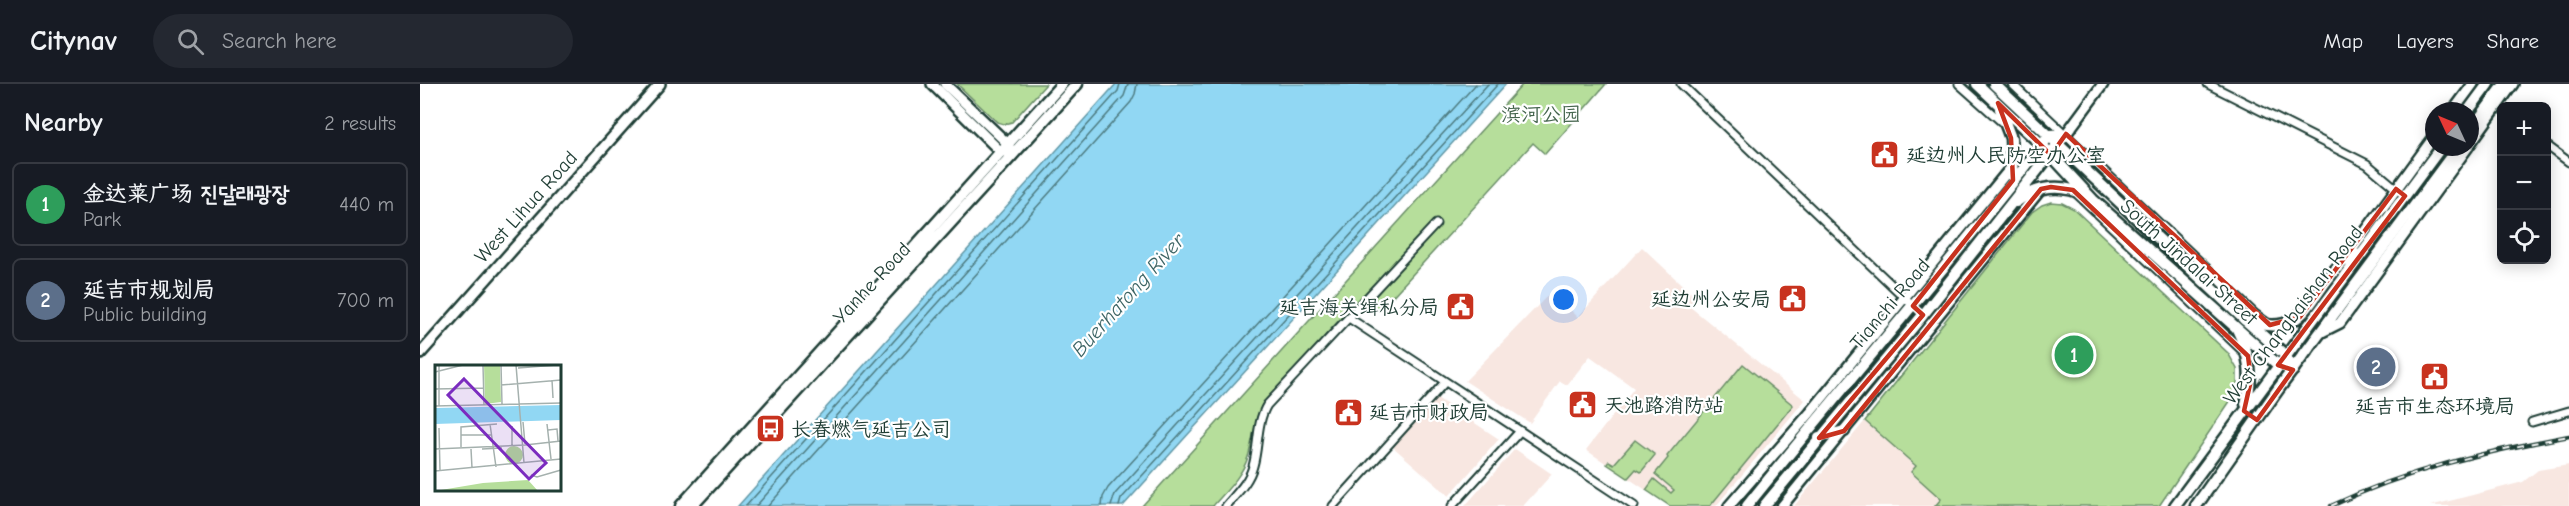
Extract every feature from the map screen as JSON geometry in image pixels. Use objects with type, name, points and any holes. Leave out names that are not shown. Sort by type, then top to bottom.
[{"type":"main road","name":"Yanhe Road","points":[[681,506],[970,189],[1004,147],[1062,84]]},
{"type":"main road","name":"Yanhe Road","points":[[692,506],[1077,84]]},
{"type":"main road","name":"South Jindalai Street","points":[[1977,84],[2042,145],[2094,200],[2241,325],[2285,355],[2293,370]]},
{"type":"main road","name":"South Jindalai Street","points":[[1995,84],[2050,135],[2241,325],[2278,365],[2293,370]]},
{"type":"main road","points":[[2475,102],[2488,84]]},
{"type":"main road","name":"West Changbaishan Road","points":[[2479,123],[2496,109],[2505,84]]},
{"type":"main road","points":[[1998,103],[2009,128],[2013,180]]},
{"type":"main road","points":[[2050,135],[2066,134]]},
{"type":"main road","name":"Tianchi Road","points":[[1764,506],[1923,315],[2066,134]]},
{"type":"main road","name":"Tianchi Road","points":[[1747,506],[1817,418],[1913,306],[2050,135]]},
{"type":"main road","name":"West Changbaishan Road","points":[[2175,506],[2361,254],[2400,192],[2433,156]]},
{"type":"main road","name":"West Changbaishan Road","points":[[2196,506],[2451,156]]},
{"type":"main road","points":[[2005,210],[2021,198],[2051,187],[2073,190],[2094,200]]},
{"type":"main road","points":[[2257,420],[2244,411],[2251,380],[2241,325],[2270,325],[2291,322],[2300,317],[2344,261],[2361,254]]},
{"type":"main road","points":[[1819,438],[1844,431]]},
{"type":"street","name":"West Lihua Road","points":[[420,354],[660,84]]},
{"type":"street","points":[[932,84],[1013,155]]},
{"type":"street","points":[[945,84],[1004,147]]},
{"type":"street","points":[[1681,84],[1923,315]]},
{"type":"street","points":[[1959,84],[2009,128]]},
{"type":"street","name":"South Jindalai Street","points":[[2012,84],[2255,314],[2270,325]]},
{"type":"street","name":"Tianchi Road","points":[[2066,134],[2103,84]]},
{"type":"street","points":[[2208,84],[2367,164],[2400,192]]},
{"type":"street","points":[[2460,102],[2473,84]]},
{"type":"street","name":"West Changbaishan Road","points":[[2479,132],[2514,84]]},
{"type":"street","points":[[2551,148],[2569,162]]},
{"type":"street","name":"West Changbaishan Road","points":[[2344,261],[2400,192],[2425,152]]},
{"type":"street","name":"West Changbaishan Road","points":[[2320,333],[2340,323],[2462,156]]},
{"type":"street","name":"Tianchi Road","points":[[1729,506],[1810,413],[2013,165]]},
{"type":"street","points":[[1782,506],[2041,189]]},
{"type":"street","name":"South Jindalai Street","points":[[2073,190],[2248,356]]},
{"type":"street","points":[[1226,506],[1243,486],[1253,467],[1260,423],[1267,405],[1436,224]]},
{"type":"street","points":[[1349,318],[1634,506]]},
{"type":"street","points":[[1333,506],[1445,381]]},
{"type":"street","points":[[2532,422],[2569,411]]},
{"type":"street","points":[[1452,506],[1520,430]]},
{"type":"highlighted area","points":[[1998,103],[2051,155],[2066,134],[2270,325],[2300,317],[2396,189],[2405,196],[2278,365],[2293,370],[2257,420],[2244,411],[2251,380],[2248,356],[2073,190],[2051,187],[2041,189],[1844,431],[1819,438],[1923,315],[1913,306],[2013,180],[2011,138]]},
{"type":"shaded area","points":[[1642,247],[1695,297],[1689,306],[1805,400],[1716,506],[1670,506],[1586,450],[1634,388],[1590,356],[1567,385],[1560,381],[1530,423],[1465,381],[1551,292],[1578,317]]},
{"type":"shaded area","points":[[1437,398],[1499,439],[1449,496],[1392,446]]},
{"type":"shaded area","points":[[1865,421],[1916,467],[1911,473],[1941,499],[1935,506],[1794,506]]},
{"type":"shaded area","points":[[1515,449],[1552,474],[1523,506],[1465,506]]},
{"type":"shaded area","points":[[2569,465],[2569,506],[2430,506],[2523,482],[2538,470]]},
{"type":"green space","points":[[957,84],[1046,84],[1012,122],[1004,124],[997,122]]},
{"type":"green space","name":"滨河公园","points":[[1523,84],[1606,84],[1545,154],[1533,143],[1379,311],[1359,298],[1261,407],[1250,451],[1242,471],[1213,506],[1142,506]]},
{"type":"green space","points":[[2051,202],[2062,203],[2074,209],[2228,353],[2237,369],[2237,391],[2159,506],[1935,506],[1941,499],[1911,472],[1916,466],[1865,421],[2032,212]]},
{"type":"green space","points":[[1743,364],[1793,405],[1710,506],[1670,506],[1646,490],[1654,479],[1671,493],[1674,490],[1655,474],[1668,458],[1667,456]]},
{"type":"green space","points":[[1635,440],[1655,455],[1641,472],[1636,469],[1628,478],[1607,464],[1609,461],[1614,464]]},
{"type":"water","name":"Buerhatong River","points":[[1116,84],[1506,84],[1123,506],[738,506]]},
{"type":"railway","points":[[2331,506],[2389,482],[2448,463],[2569,436]]},
{"type":"place","name":"延边州人民防空办公室","points":[[1885,155]]},
{"type":"place","name":"延边州公安局","points":[[1792,299]]},
{"type":"place","name":"延吉海关缉私分局","points":[[1460,307]]},
{"type":"place","name":"金达莱广场 진달래광장","points":[[2074,355]]},
{"type":"place","name":"延吉市规划局","points":[[2376,367]]},
{"type":"place","name":"延吉市生态环境局","points":[[2435,376]]},
{"type":"place","name":"天池路消防站","points":[[1583,405]]},
{"type":"place","name":"延吉市财政局","points":[[1348,412]]},
{"type":"place","name":"长春燃气延吉公司","points":[[770,429]]}]
